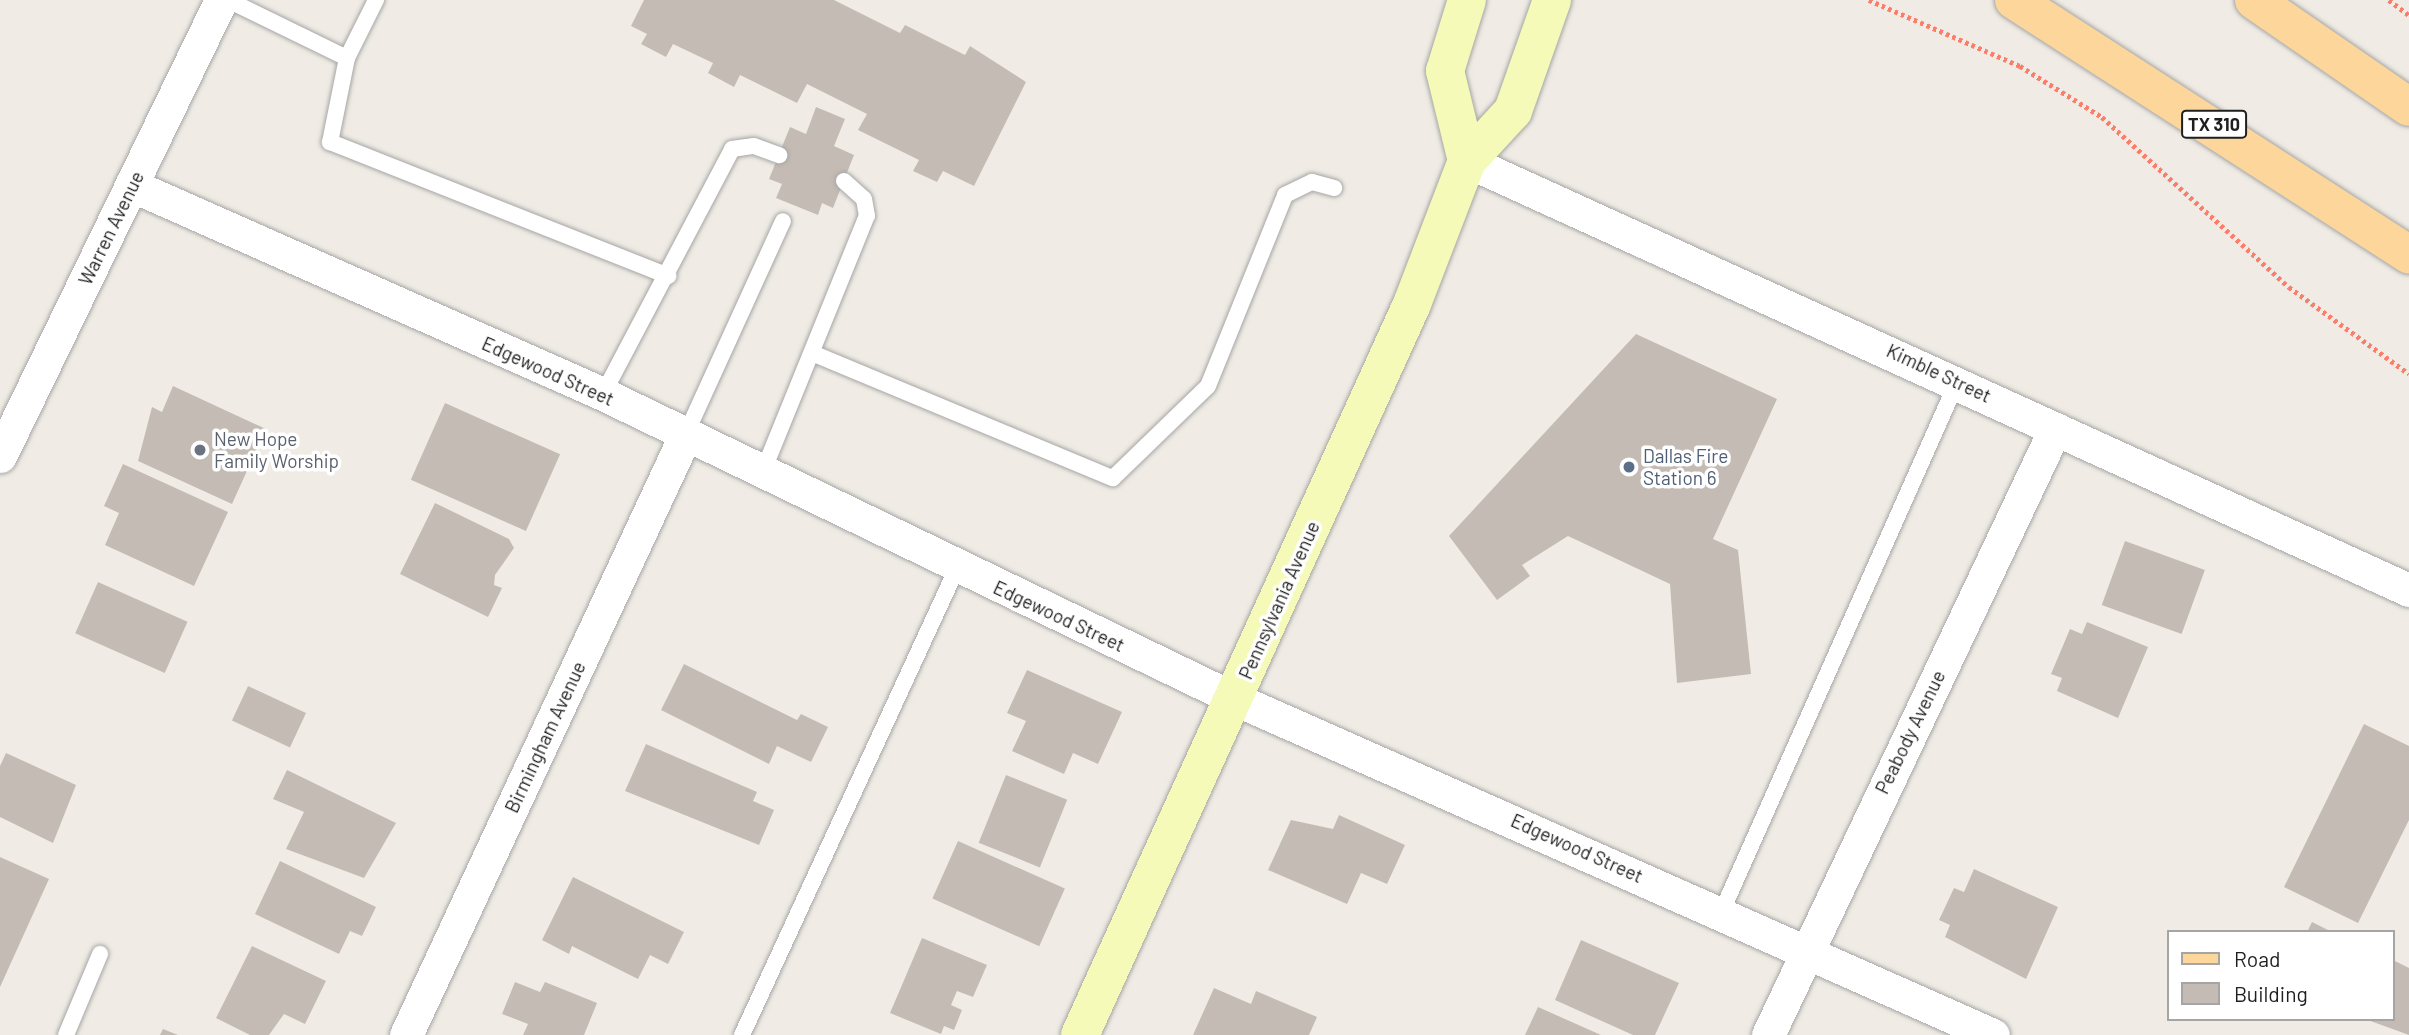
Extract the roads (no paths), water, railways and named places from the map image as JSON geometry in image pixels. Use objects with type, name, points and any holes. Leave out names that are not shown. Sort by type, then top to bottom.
[{"type":"main road","name":"TX 310","points":[[2014,0],[2409,254]]},
{"type":"main road","points":[[2254,0],[2409,107]]},
{"type":"street","name":"Warren Avenue","points":[[0,456],[221,0]]},
{"type":"street","points":[[1467,0],[1445,71],[1467,161]]},
{"type":"street","name":"Pennsylvania Avenue","points":[[1080,1035],[1235,699],[1412,304],[1467,161],[1513,111],[1552,0]]},
{"type":"street","name":"Kimble Street","points":[[1467,161],[1958,380],[2055,429],[2409,590]]},
{"type":"street","name":"Edgewood Street","points":[[131,185],[603,394],[684,438],[1235,699],[1722,911],[1993,1035]]},
{"type":"street","name":"Peabody Avenue","points":[[1768,1035],[1806,949],[2055,429]]},
{"type":"street","name":"Birmingham Avenue","points":[[406,1035],[684,438]]},
{"type":"lane","points":[[228,0],[347,58]]},
{"type":"lane","points":[[376,0],[347,58],[330,142],[668,276]]},
{"type":"lane","points":[[603,394],[668,276],[732,149],[754,146],[779,155]]},
{"type":"lane","points":[[762,474],[867,216],[864,199],[844,181]]},
{"type":"lane","points":[[811,353],[1113,478],[1208,386],[1285,195],[1312,182],[1334,188]]},
{"type":"lane","points":[[684,438],[783,221]]},
{"type":"lane","points":[[1722,911],[1958,380]]},
{"type":"lane","points":[[742,1035],[957,568]]},
{"type":"lane","points":[[66,1035],[100,954]]},
{"type":"place","name":"New Hope Family Worship","points":[[200,450]]},
{"type":"place","name":"Dallas Fire Station 6","points":[[1629,467]]}]
